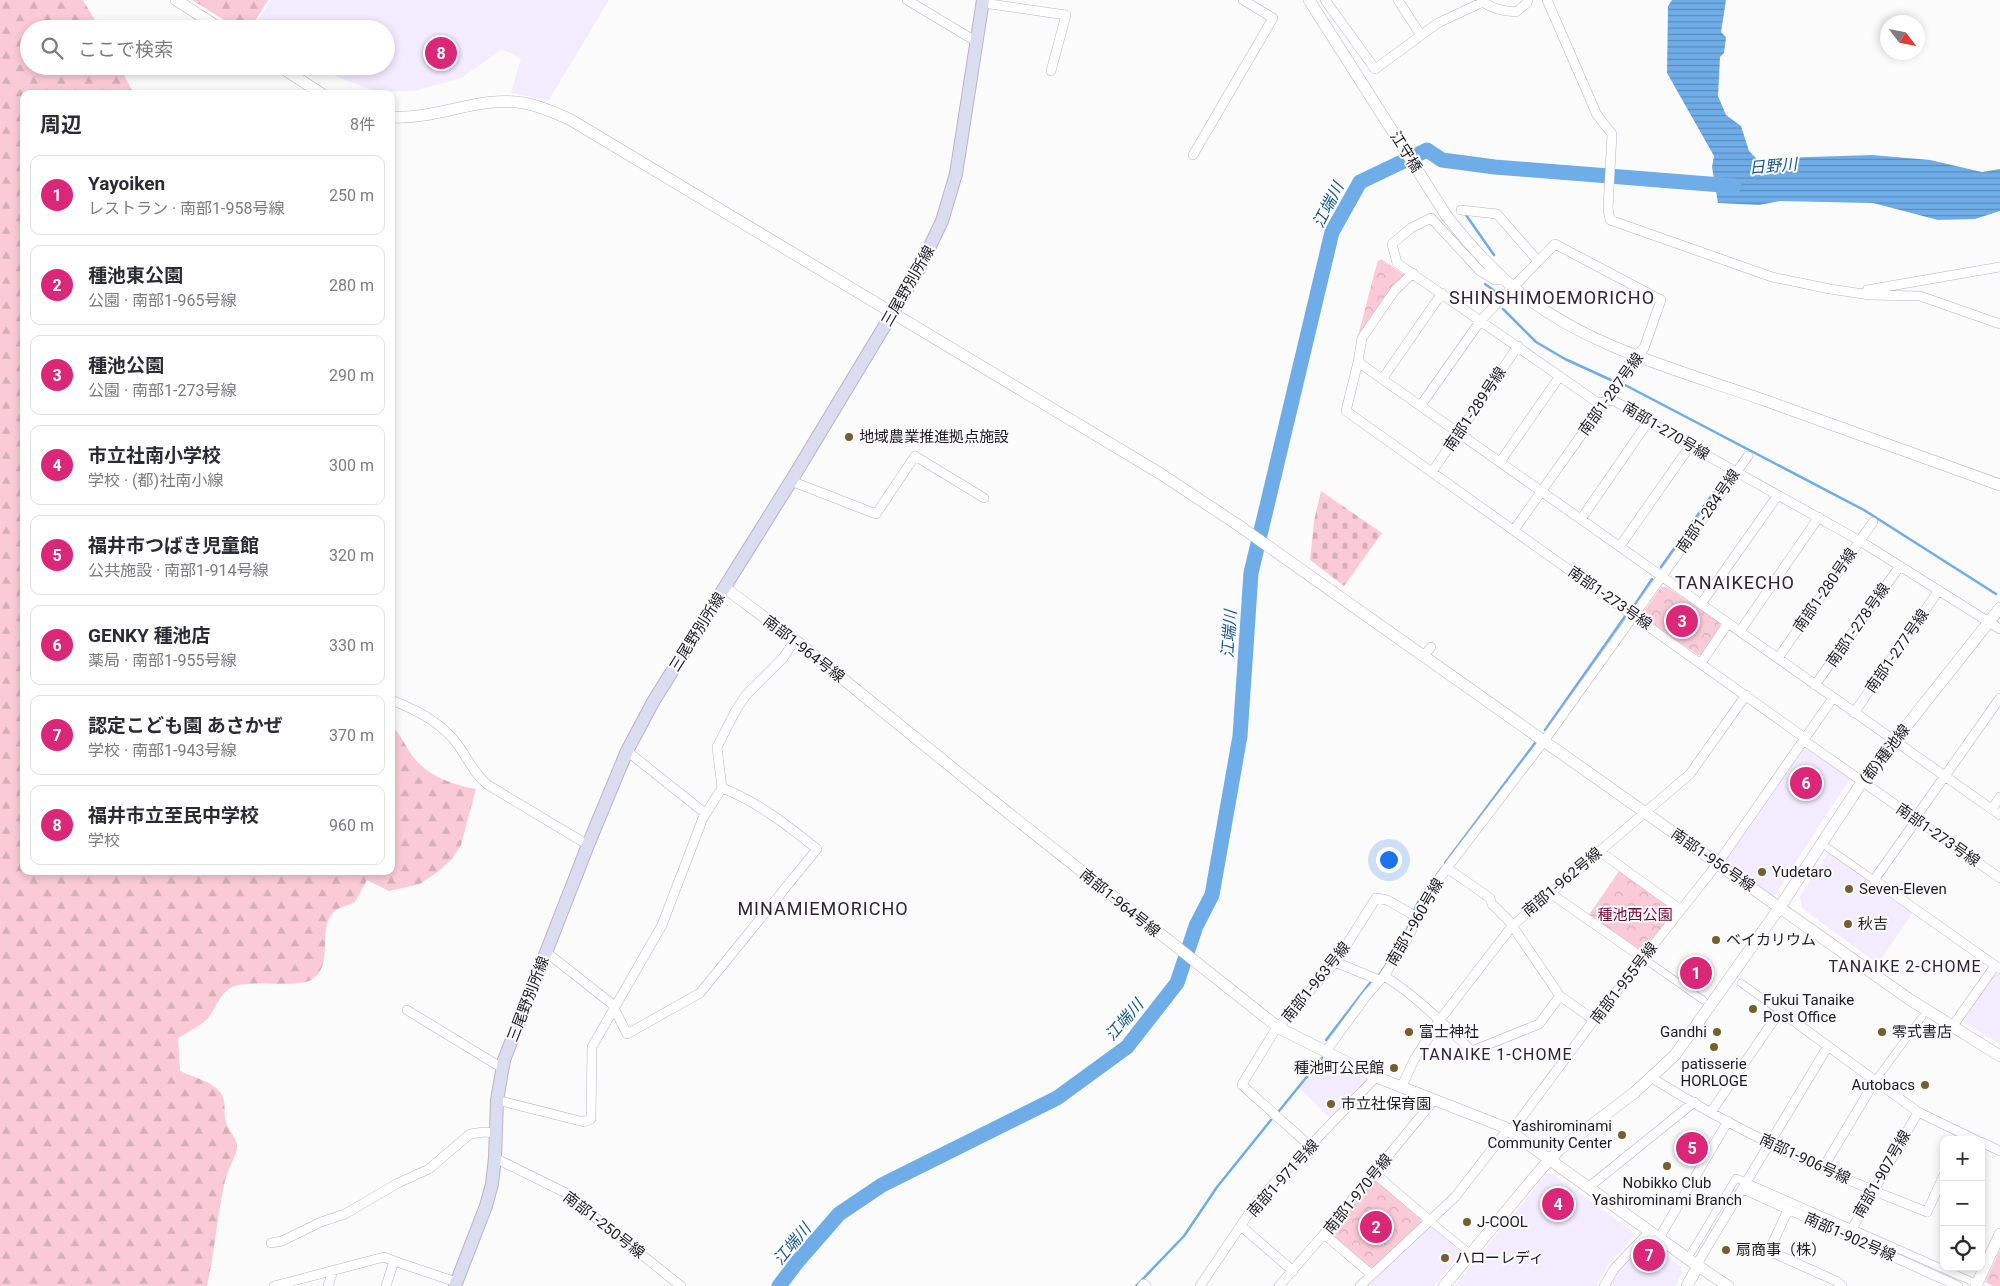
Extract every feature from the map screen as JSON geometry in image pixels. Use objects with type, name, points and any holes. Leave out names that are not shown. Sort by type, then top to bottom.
[{"type":"main road","name":"三尾野別所線","points":[[455,1284],[486,1206],[495,1158],[497,1100],[502,1068],[588,845],[627,751],[653,702],[791,481],[934,242],[957,168],[983,2]]},
{"type":"street","points":[[176,0],[207,20]]},
{"type":"street","points":[[907,0],[977,42]]},
{"type":"street","points":[[1193,155],[1273,18],[1243,0]]},
{"type":"street","name":"江守橋","points":[[1309,0],[1446,215],[1472,248],[1509,283],[1542,308],[1571,326],[1638,356],[2000,484]]},
{"type":"street","points":[[1325,0],[1375,69],[1420,34],[1482,1],[1503,11],[1516,12],[1528,0]]},
{"type":"street","points":[[1398,0],[1420,34]]},
{"type":"street","points":[[1547,0],[1596,115],[1612,134],[1608,208],[1610,220],[1772,277],[1830,289],[1855,291],[1888,288],[2000,267]]},
{"type":"street","points":[[983,2],[1066,15],[1051,71]]},
{"type":"street","points":[[293,75],[316,90]]},
{"type":"street","name":"南部1-956号線","points":[[395,117],[426,115],[500,102],[524,103],[548,110],[571,120],[1152,468],[1238,525],[1952,1028],[2000,1056]]},
{"type":"street","points":[[1461,210],[1497,214],[1538,260]]},
{"type":"street","name":"南部1-270号線","points":[[1509,283],[1495,280],[1480,271],[1431,218],[1411,228],[1392,244],[1397,262],[1598,403],[1613,400],[1690,446],[1860,541],[2000,629]]},
{"type":"street","name":"南部1-287号線","points":[[1421,405],[1509,283],[1555,244],[1661,300],[1644,348],[1630,362],[1605,402],[1514,530]]},
{"type":"street","name":"南部1-273号線","points":[[1412,273],[1395,290],[1362,338],[1346,411],[1746,695],[1862,782],[2000,878]]},
{"type":"street","points":[[1855,291],[1870,295],[1920,296],[2000,324]]},
{"type":"street","points":[[1383,378],[1442,293]]},
{"type":"street","name":"南部1-289号線","points":[[1432,472],[1518,346]]},
{"type":"street","points":[[1358,362],[2000,815]]},
{"type":"street","points":[[1500,462],[1560,376]]},
{"type":"street","points":[[1581,518],[1648,422]]},
{"type":"street","points":[[1620,546],[1690,446]]},
{"type":"street","points":[[791,481],[876,514],[915,456],[984,498]]},
{"type":"street","name":"南部1-284号線","points":[[1447,868],[1544,741],[1748,456]]},
{"type":"street","points":[[1701,604],[1778,495]]},
{"type":"street","points":[[1740,631],[1819,517]]},
{"type":"street","name":"南部1-280号線","points":[[1778,658],[1873,522]]},
{"type":"street","name":"南部1-278号線","points":[[1815,685],[1900,566]]},
{"type":"street","name":"南部1-964号線","points":[[725,588],[795,640],[1214,978],[1279,1028],[1376,1077],[1510,1130],[1728,1286]]},
{"type":"street","name":"南部1-277号線","points":[[1854,713],[1939,590]]},
{"type":"street","name":"(都)種池線","points":[[1444,1286],[1550,1159],[1584,1130],[1652,1078],[1675,1055],[1780,907],[1862,782],[2000,608]]},
{"type":"street","points":[[1701,663],[1728,623]]},
{"type":"street","points":[[497,1100],[584,1122],[591,1119],[592,1048],[662,925],[706,814],[722,788],[717,747],[746,695],[782,658],[795,640]]},
{"type":"street","points":[[1424,656],[1431,646]]},
{"type":"street","name":"南部1-962号線","points":[[1402,1088],[1414,1060],[1439,1021],[1512,926],[1690,774],[1746,695]]},
{"type":"street","name":"南部1-955号線","points":[[1360,1286],[1455,1196],[1504,1134],[1516,1125],[1594,1020],[1718,863],[1833,698]]},
{"type":"street","points":[[1874,880],[2000,698]]},
{"type":"street","points":[[395,701],[404,704],[426,717],[447,733],[480,779],[488,785],[588,845]]},
{"type":"street","points":[[627,751],[706,814]]},
{"type":"street","points":[[546,952],[615,1007],[626,1034],[700,993],[817,849],[772,813],[738,794],[722,788]]},
{"type":"street","points":[[1992,809],[2000,797]]},
{"type":"street","points":[[1828,848],[1997,968],[1952,1028]]},
{"type":"street","points":[[1599,851],[1681,910]]},
{"type":"street","name":"南部1-960号線","points":[[1326,1051],[1381,978],[1408,936],[1427,895],[1447,868],[1490,898],[1492,904],[1512,926],[1560,996],[1594,1020]]},
{"type":"street","points":[[1550,893],[1703,1000]]},
{"type":"street","name":"南部1-963号線","points":[[1310,1146],[1242,1085],[1274,1032],[1335,962],[1376,898],[1387,900],[1417,917]]},
{"type":"street","points":[[1335,962],[1398,985],[1472,1051],[1538,1024],[1560,996]]},
{"type":"street","points":[[1741,983],[1918,1112],[1960,1136]]},
{"type":"street","points":[[407,1010],[502,1068]]},
{"type":"street","points":[[1711,1112],[1780,1011]]},
{"type":"street","points":[[1823,1168],[1876,1081],[1922,1017]]},
{"type":"street","points":[[1687,1286],[1828,1046]]},
{"type":"street","name":"南部1-971号線","points":[[1200,1286],[1258,1200],[1376,1077]]},
{"type":"street","name":"南部1-906号線","points":[[1652,1078],[1770,1144],[1873,1191],[1926,1212],[1941,1181]]},
{"type":"street","name":"南部1-970号線","points":[[1280,1286],[1434,1100]]},
{"type":"street","points":[[1589,1187],[1694,1102]]},
{"type":"street","name":"南部1-907号線","points":[[1850,1231],[1918,1112]]},
{"type":"street","points":[[1604,1286],[1614,1269],[1654,1234],[1728,1121]]},
{"type":"street","points":[[271,1244],[345,1214],[398,1183],[429,1169],[470,1134],[496,1132]]},
{"type":"street","points":[[1985,1144],[2000,1151]]},
{"type":"street","name":"南部1-250号線","points":[[495,1158],[574,1197],[573,1200],[681,1286]]},
{"type":"street","points":[[1374,1173],[1466,1250]]},
{"type":"street","points":[[1691,1253],[1736,1178],[1745,1185],[1974,1284],[2000,1234]]},
{"type":"street","name":"南部1-902号線","points":[[1745,1185],[1788,1210],[1850,1231],[1958,1286]]},
{"type":"street","points":[[1788,1210],[1769,1251],[1836,1281],[1842,1286]]},
{"type":"street","points":[[1241,1226],[1293,1271]]},
{"type":"street","points":[[1324,1234],[1372,1274]]},
{"type":"street","points":[[274,1286],[384,1257],[455,1284]]},
{"type":"street","points":[[386,1286],[394,1261]]},
{"type":"street","points":[[328,1286],[333,1271]]},
{"type":"shaded area","points":[[271,0],[609,0],[549,100],[511,93],[521,58],[502,49],[463,77],[415,91],[371,90],[335,75],[395,75],[395,20],[258,20]]},
{"type":"shaded area","points":[[1805,745],[1851,777],[1784,882],[1775,895],[1771,895],[1727,863],[1726,859]]},
{"type":"shaded area","points":[[1828,853],[1913,912],[1878,964],[1802,908],[1800,896]]},
{"type":"shaded area","points":[[1995,974],[2000,974],[2000,1044],[1963,1022],[1963,1019]]},
{"type":"shaded area","name":"市立社保育園","points":[[1323,1059],[1366,1080],[1365,1084],[1331,1119],[1299,1088]]},
{"type":"shaded area","points":[[1547,1174],[1553,1174],[1636,1234],[1607,1266],[1596,1286],[1454,1286]]},
{"type":"shaded area","points":[[1429,1225],[1462,1252],[1434,1286],[1365,1286]]},
{"type":"shaded area","points":[[1643,1243],[1649,1243],[1681,1267],[1682,1273],[1675,1286],[1608,1286],[1616,1272]]},
{"type":"green space","points":[[0,0],[83,0],[95,20],[20,20],[20,75],[124,75],[132,90],[20,90],[20,875],[395,875],[395,730],[411,754],[424,768],[449,782],[476,789],[461,845],[452,859],[420,884],[389,891],[367,880],[355,902],[337,909],[332,914],[326,930],[322,966],[318,974],[311,980],[296,983],[244,984],[230,988],[206,1020],[178,1038],[180,1071],[207,1082],[220,1092],[224,1100],[228,1128],[237,1145],[222,1194],[207,1286],[0,1286]]},
{"type":"green space","points":[[192,0],[268,0],[256,20],[224,20]]},
{"type":"green space","points":[[1381,259],[1406,276],[1394,287],[1358,336],[1376,267]]},
{"type":"green space","points":[[1321,491],[1382,533],[1344,586],[1310,560],[1314,521]]},
{"type":"green space","points":[[1661,587],[1667,587],[1720,623],[1721,629],[1703,655],[1698,655],[1644,618],[1643,613]]},
{"type":"green space","name":"種池西公園","points":[[1619,871],[1673,909],[1674,913],[1645,951],[1640,952],[1589,915]]},
{"type":"green space","points":[[1377,1180],[1421,1218],[1421,1223],[1374,1268],[1369,1267],[1332,1236],[1332,1231],[1372,1181]]},
{"type":"green space","points":[[2000,1250],[2000,1286],[1993,1286],[1985,1282]]},
{"type":"water","name":"日野川","points":[[1672,0],[1726,0],[1721,32],[1726,37],[1724,53],[1720,57],[1718,96],[1726,115],[1741,126],[1749,151],[1758,160],[1764,163],[1773,162],[1778,158],[1872,155],[1930,160],[1982,172],[2000,169],[2000,211],[1975,219],[1938,220],[1873,203],[1780,201],[1759,205],[1718,203],[1712,167],[1714,156],[1667,73],[1668,6]]},
{"type":"waterway","name":"江端川","points":[[779,1286],[839,1214],[882,1185],[1057,1098],[1127,1047],[1177,983],[1196,926],[1212,895],[1240,736],[1251,573],[1332,232],[1360,182],[1427,150],[1442,160],[1495,167],[1734,186]]},
{"type":"waterway","points":[[1466,215],[1494,255]]},
{"type":"waterway","points":[[1485,284],[1496,292]]},
{"type":"waterway","points":[[1503,309],[1536,342],[1565,359],[1611,380]]},
{"type":"waterway","points":[[1625,385],[1864,510],[1996,594]]},
{"type":"waterway","points":[[1661,567],[1714,492]]},
{"type":"waterway","points":[[1634,606],[1652,579]]},
{"type":"waterway","points":[[1545,730],[1626,615]]},
{"type":"waterway","points":[[1445,863],[1535,743]]},
{"type":"waterway","points":[[1414,910],[1423,893],[1442,868]]},
{"type":"waterway","points":[[1376,976],[1380,974],[1403,938],[1407,930],[1409,918]]},
{"type":"waterway","points":[[1326,1040],[1370,983]]},
{"type":"waterway","points":[[1279,1111],[1322,1058]]},
{"type":"waterway","points":[[1136,1286],[1184,1236],[1217,1187],[1271,1120]]},
{"type":"place","name":"福井市立至民中学校","points":[[441,53]]},
{"type":"place","name":"地域農業推進拠点施設","points":[[849,437]]},
{"type":"place","name":"種池公園","points":[[1682,621]]},
{"type":"place","name":"GENKY 種池店","points":[[1806,783]]},
{"type":"place","name":"Yudetaro","points":[[1762,872]]},
{"type":"place","name":"Seven-Eleven","points":[[1849,889]]},
{"type":"place","name":"秋吉","points":[[1848,924]]},
{"type":"place","name":"ベイカリウム","points":[[1716,940]]},
{"type":"place","name":"Yayoiken","points":[[1696,973]]},
{"type":"place","name":"Fukui Tanaike Post Office","points":[[1753,1009]]},
{"type":"place","name":"富士神社","points":[[1409,1032]]},
{"type":"place","name":"Gandhi","points":[[1717,1032]]},
{"type":"place","name":"零式書店","points":[[1882,1032]]},
{"type":"place","name":"patisserie HORLOGE","points":[[1714,1047]]},
{"type":"place","name":"種池町公民館","points":[[1394,1068]]},
{"type":"place","name":"Autobacs","points":[[1925,1085]]},
{"type":"place","name":"市立社保育園","points":[[1331,1104]]},
{"type":"place","name":"Yashirominami Community Center","points":[[1622,1135]]},
{"type":"place","name":"福井市つばき児童館","points":[[1692,1148]]},
{"type":"place","name":"Nobikko Club Yashirominami Branch","points":[[1667,1166]]},
{"type":"place","name":"市立社南小学校","points":[[1558,1204]]},
{"type":"place","name":"J-COOL","points":[[1467,1222]]},
{"type":"place","name":"種池東公園","points":[[1376,1227]]},
{"type":"place","name":"扇商事（株）","points":[[1726,1250]]},
{"type":"place","name":"認定こども園 あさかぜ","points":[[1649,1255]]},
{"type":"place","name":"ハローレディ","points":[[1445,1258]]},
{"type":"district","name":"SHINSHIMOEMORICHO","points":[[1552,297]]},
{"type":"district","name":"TANAIKECHO","points":[[1735,582]]},
{"type":"district","name":"MINAMIEMORICHO","points":[[823,908]]},
{"type":"district","name":"TANAIKE 2-CHOME","points":[[1905,966]]},
{"type":"district","name":"TANAIKE 1-CHOME","points":[[1496,1054]]}]
